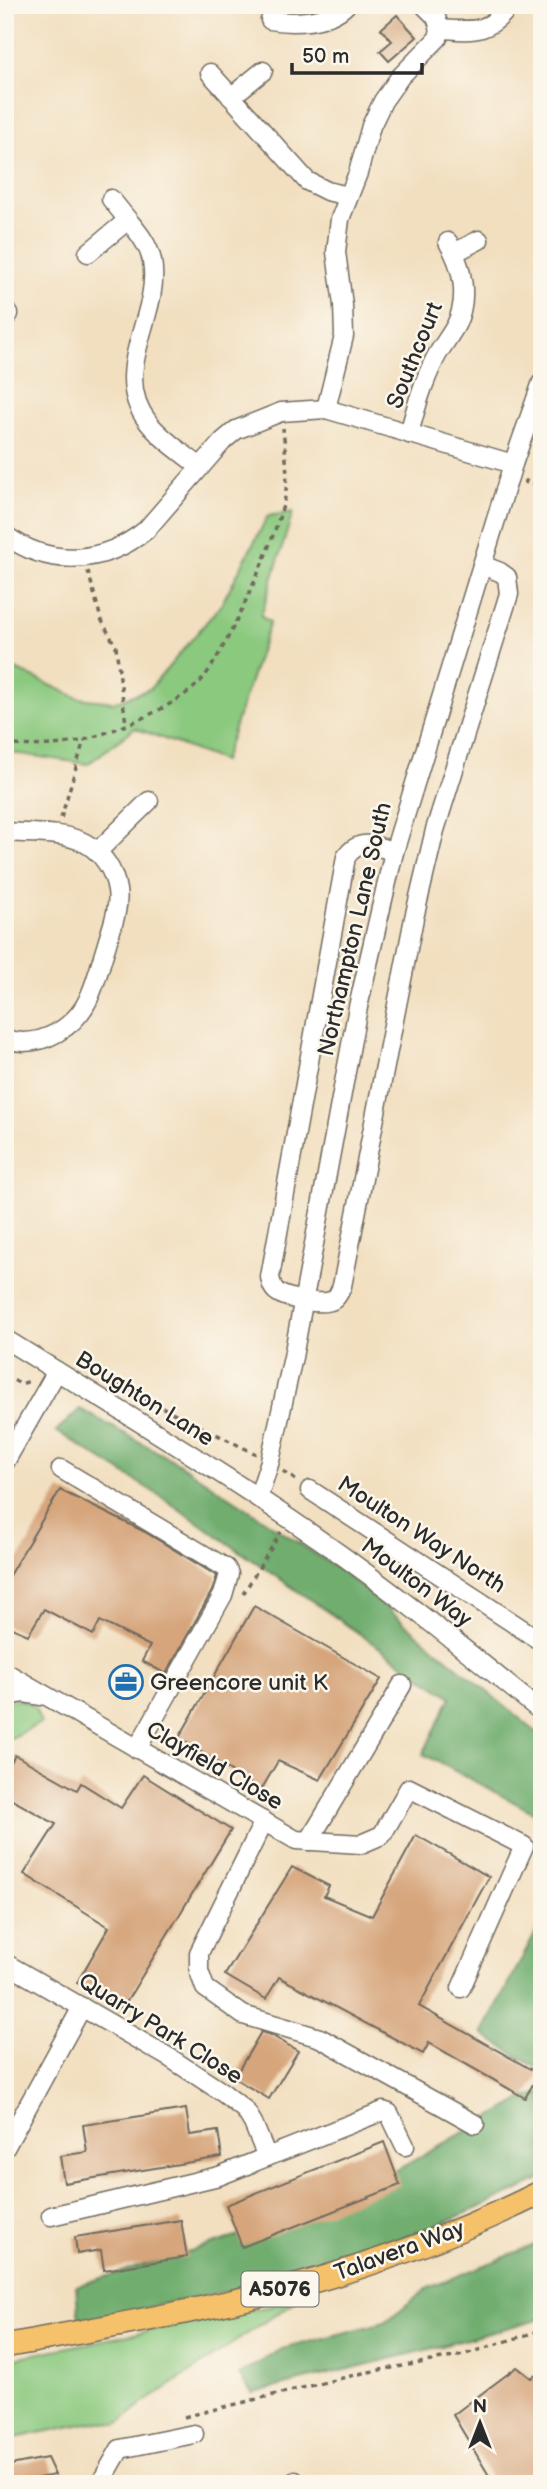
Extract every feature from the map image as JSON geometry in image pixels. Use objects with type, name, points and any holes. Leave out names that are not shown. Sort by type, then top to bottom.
[{"type":"main road","name":"Talavera Way","points":[[5,2346],[302,2284],[436,2238],[542,2192]]},
{"type":"street","points":[[270,20],[284,23],[310,21],[340,11],[346,5]]},
{"type":"street","points":[[326,409],[344,336],[336,235],[358,173],[371,125],[383,101],[400,77],[438,38],[440,29],[436,17],[424,5]]},
{"type":"street","points":[[440,29],[483,29],[499,20],[510,5]]},
{"type":"street","points":[[232,97],[262,71]]},
{"type":"street","points":[[210,73],[307,181],[327,191],[348,196]]},
{"type":"street","points":[[111,199],[147,247],[153,272],[150,300],[134,360],[135,390],[139,406],[148,421],[164,438],[200,467]]},
{"type":"street","points":[[88,253],[128,220]]},
{"type":"street","name":"Southcourt","points":[[410,434],[419,396],[462,307],[461,273],[451,248],[479,240]]},
{"type":"street","name":"Northampton Lane South","points":[[258,1498],[270,1461],[304,1300],[358,1007],[394,852],[513,464],[542,382]]},
{"type":"street","points":[[5,535],[26,548],[64,559],[84,558],[116,549],[132,541],[155,520],[223,441],[236,430],[281,412],[326,409],[513,464]]},
{"type":"street","points":[[394,852],[365,844],[351,849],[346,857],[270,1277],[271,1285],[276,1291],[304,1300],[324,1303],[332,1301],[339,1295],[342,1286],[414,918],[435,830],[509,594],[507,577],[482,565]]},
{"type":"street","points":[[97,852],[149,802]]},
{"type":"street","points":[[5,832],[72,838],[86,843],[106,860],[114,876],[118,904],[91,995],[81,1013],[57,1034],[32,1042],[5,1039]]},
{"type":"street","name":"Boughton Lane","points":[[5,1339],[258,1498]]},
{"type":"street","points":[[5,1462],[57,1371]]},
{"type":"street","points":[[61,1469],[226,1568],[229,1574],[223,1595],[137,1749]]},
{"type":"street","name":"Moulton Way North","points":[[310,1490],[542,1642]]},
{"type":"street","name":"Moulton Way","points":[[258,1498],[419,1613],[542,1712]]},
{"type":"street","name":"Clayfield Close","points":[[5,1672],[296,1840],[361,1844],[382,1835],[409,1788],[524,1846],[461,1988]]},
{"type":"street","points":[[309,1841],[402,1685]]},
{"type":"street","name":"Clayfield Close","points":[[5,1696],[23,1693],[54,1698]]},
{"type":"street","points":[[264,1821],[199,1953],[199,1971],[205,1987],[243,2015],[320,2038],[475,2124]]},
{"type":"street","name":"Quarry Park Close","points":[[5,1963],[170,2057],[245,2110],[267,2157]]},
{"type":"street","points":[[5,2148],[82,2007]]},
{"type":"street","points":[[51,2216],[219,2176],[383,2111],[389,2113],[405,2146]]},
{"type":"street","points":[[100,2484],[120,2449],[194,2434]]},
{"type":"path","points":[[5,744],[84,740],[169,705],[199,682],[222,649],[271,539],[285,496],[286,457],[281,412]]},
{"type":"path","points":[[84,558],[101,619],[116,647],[125,724]]},
{"type":"path","points":[[56,836],[84,740]]},
{"type":"path","points":[[176,2419],[363,2373],[459,2356],[542,2330]]},
{"type":"green space","points":[[293,512],[261,616],[270,622],[223,761],[135,728],[88,764],[5,752],[5,664],[78,698],[114,702],[150,689],[221,605],[268,516]]},
{"type":"green space","points":[[80,1409],[180,1464],[344,1573],[542,1737],[542,1817],[423,1754],[451,1697],[160,1496],[56,1431]]},
{"type":"green space","points":[[20,1699],[34,1706],[41,1723],[5,1741],[5,1701]]},
{"type":"green space","points":[[542,1921],[542,2071],[482,2034]]},
{"type":"green space","points":[[542,2093],[542,2179],[430,2228],[314,2269],[227,2291],[79,2321],[76,2286],[262,2229],[361,2190],[525,2098]]},
{"type":"green space","points":[[542,2242],[542,2318],[446,2345],[252,2393],[239,2375],[282,2349],[385,2322],[428,2288]]},
{"type":"green space","points":[[296,2301],[141,2405],[118,2424],[92,2422],[5,2440],[5,2360]]},
{"type":"building","points":[[397,15],[417,37],[389,61],[380,51],[392,41],[381,29]]},
{"type":"building","points":[[60,1490],[145,1532],[217,1576],[212,1591],[166,1674],[142,1661],[150,1646],[100,1621],[93,1635],[44,1609],[28,1635],[5,1625],[5,1582]]},
{"type":"building","points":[[254,1606],[381,1679],[320,1780],[278,1761],[261,1790],[179,1738]]},
{"type":"building","points":[[15,1755],[77,1790],[81,1783],[121,1808],[143,1775],[231,1830],[122,2009],[77,1983],[109,1927],[24,1874],[56,1824],[5,1796],[5,1773]]},
{"type":"building","points":[[416,1835],[489,1877],[419,2006],[539,2074],[525,2098],[429,2043],[423,2054],[279,1977],[266,1999],[225,1975],[292,1867],[329,1886],[324,1896],[372,1916]]},
{"type":"building","points":[[261,2032],[298,2051],[269,2099],[234,2078]]},
{"type":"building","points":[[186,2109],[190,2135],[218,2131],[222,2157],[64,2183],[60,2156],[87,2152],[83,2125]]},
{"type":"building","points":[[384,2142],[400,2185],[242,2247],[226,2205]]},
{"type":"building","points":[[181,2220],[187,2257],[104,2270],[101,2250],[77,2254],[75,2237]]},
{"type":"building","points":[[517,2367],[531,2378],[542,2372],[542,2484],[494,2484],[453,2415]]},
{"type":"building","points":[[47,2458],[55,2475],[5,2484],[5,2466]]},
{"type":"place","name":"Greencore unit K","points":[[126,1682]]}]
